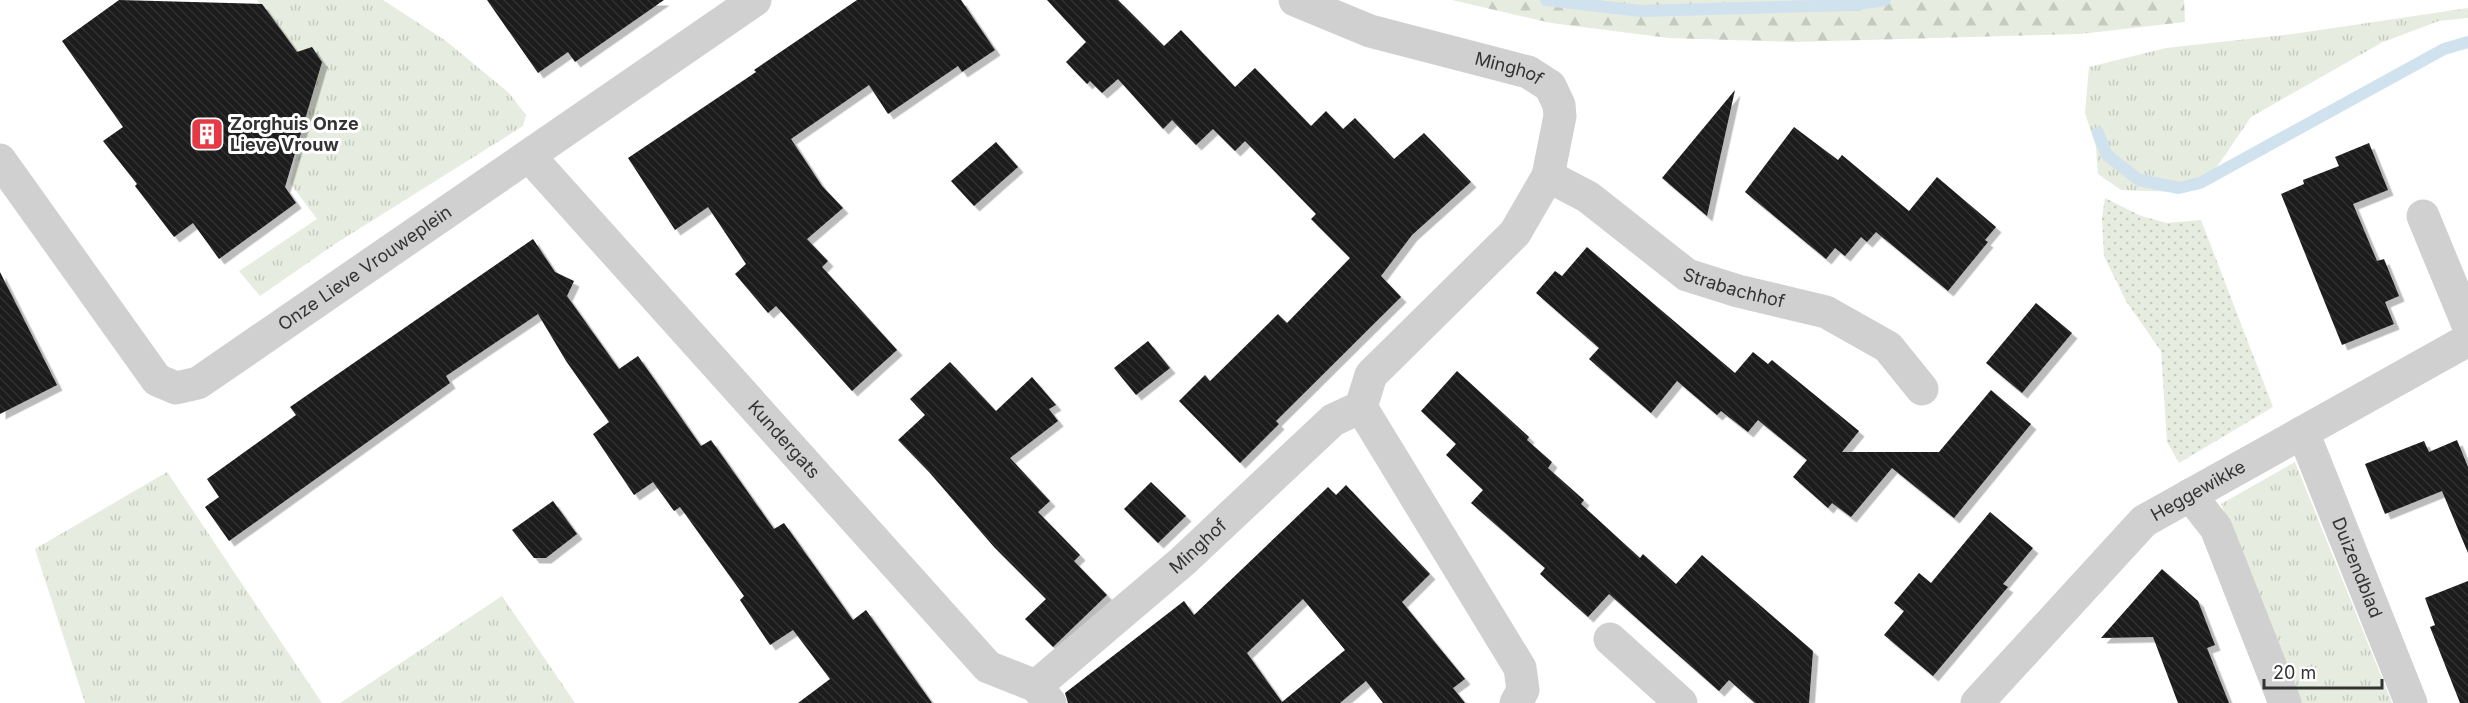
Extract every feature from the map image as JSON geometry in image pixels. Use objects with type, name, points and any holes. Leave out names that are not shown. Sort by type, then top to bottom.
[{"type":"street","name":"Onze Lieve Vrouweplein","points":[[0,160],[12,201],[157,380],[176,388],[198,383],[530,157],[755,0]]},
{"type":"street","name":"Minghof","points":[[1043,694],[1333,420],[1361,407],[1371,375],[1515,233],[1548,176],[1560,116],[1560,105],[1550,86],[1540,77],[1370,30],[1295,0]]},
{"type":"street","name":"Kundergats","points":[[530,157],[988,667],[1043,694]]},
{"type":"street","name":"Strabachhof","points":[[1548,176],[1588,197],[1688,274],[1738,291],[1826,312],[1888,347],[1922,389]]},
{"type":"street","points":[[2424,216],[2468,325]]},
{"type":"street","name":"Heggewikke","points":[[1977,703],[2144,521],[2468,340]]},
{"type":"street","points":[[1361,407],[1520,668],[1523,690],[1516,703]]},
{"type":"street","name":"Duizendblad","points":[[2303,432],[2411,703]]},
{"type":"street","points":[[2190,495],[2216,528],[2285,703]]},
{"type":"street","points":[[1610,639],[1681,703]]},
{"type":"green space","points":[[257,0],[383,0],[446,41],[509,93],[526,115],[523,126],[338,242],[260,296],[239,271],[317,219],[290,183],[314,80]]},
{"type":"green space","points":[[1452,0],[2184,0],[2185,22],[2080,34],[1794,42],[1669,38],[1551,23]]},
{"type":"green space","points":[[2468,8],[2468,18],[2439,21],[2383,42],[2251,117],[2206,183],[2178,192],[2121,190],[2098,174],[2096,147],[2085,113],[2089,67],[2166,48],[2293,34]]},
{"type":"green space","points":[[2105,198],[2141,216],[2167,223],[2201,220],[2273,407],[2179,463],[2167,442],[2161,351],[2126,301],[2104,256],[2102,218]]},
{"type":"green space","points":[[2295,462],[2392,703],[2301,703],[2221,504]]},
{"type":"green space","points":[[167,472],[322,703],[85,703],[35,549]]},
{"type":"green space","points":[[502,596],[575,703],[340,703]]},
{"type":"building","name":"Zorghuis Onze Lieve Vrouw","points":[[119,0],[262,4],[297,52],[312,47],[322,62],[285,187],[296,203],[219,259],[193,223],[174,237],[135,186],[137,184],[103,141],[123,127],[62,41]]},
{"type":"building","points":[[487,0],[664,0],[575,62],[568,52],[538,73]]},
{"type":"building","points":[[857,0],[961,0],[995,50],[962,72],[958,66],[888,114],[869,85],[791,139],[822,186],[843,208],[807,239],[828,261],[822,267],[897,350],[852,391],[776,306],[768,313],[735,274],[746,264],[708,207],[675,230],[628,158],[756,72],[754,70]]},
{"type":"building","points":[[1047,0],[1118,0],[1164,46],[1181,30],[1235,87],[1255,68],[1311,126],[1326,111],[1343,129],[1355,118],[1394,159],[1424,133],[1471,182],[1412,235],[1381,276],[1401,297],[1276,421],[1279,424],[1240,463],[1179,401],[1205,375],[1210,381],[1278,314],[1287,323],[1350,258],[1311,219],[1316,214],[1245,141],[1235,151],[1213,129],[1196,145],[1172,120],[1163,129],[1118,79],[1102,93],[1090,81],[1087,84],[1066,62],[1086,42]]},
{"type":"building","points":[[1735,90],[1707,216],[1662,178]]},
{"type":"building","points":[[1794,127],[1838,160],[1842,155],[1909,211],[1937,177],[1996,227],[1985,240],[1988,242],[1948,291],[1876,232],[1867,242],[1861,237],[1845,256],[1835,248],[1826,259],[1745,192]]},
{"type":"building","points":[[996,142],[1018,167],[974,206],[951,181]]},
{"type":"building","points":[[2369,143],[2388,190],[2353,204],[2377,261],[2384,259],[2399,296],[2385,302],[2394,324],[2342,345],[2281,194],[2304,184],[2303,180],[2339,166],[2335,157]]},
{"type":"building","points":[[533,239],[555,272],[574,281],[567,296],[619,369],[638,356],[701,446],[711,440],[774,529],[784,523],[853,620],[866,610],[932,703],[798,703],[830,679],[793,630],[770,645],[740,600],[744,596],[680,507],[674,511],[653,482],[634,495],[593,434],[609,422],[566,361],[538,314],[446,376],[450,383],[229,541],[205,507],[219,497],[207,479],[296,415],[290,407]]},
{"type":"building","points":[[1587,247],[1735,373],[1753,352],[1768,364],[1772,360],[1859,431],[1842,452],[1939,452],[1991,390],[2031,424],[1954,518],[1892,468],[1851,517],[1832,503],[1828,508],[1793,477],[1807,460],[1758,420],[1748,432],[1721,411],[1717,415],[1677,381],[1651,413],[1589,359],[1599,348],[1536,293],[1555,271],[1562,276]]},
{"type":"building","points":[[0,272],[57,385],[0,414]]},
{"type":"building","points":[[2036,303],[2072,333],[2022,393],[1986,363]]},
{"type":"building","points":[[1148,341],[1170,368],[1136,395],[1114,368]]},
{"type":"building","points":[[950,362],[996,411],[1032,377],[1056,405],[1049,409],[1058,421],[1010,458],[1050,501],[1038,512],[1080,555],[1074,561],[1107,595],[1053,647],[1025,619],[1046,599],[994,547],[898,440],[925,415],[910,399]]},
{"type":"building","points":[[1457,371],[1529,437],[1527,440],[1552,462],[1548,468],[1584,500],[1581,504],[1640,558],[1643,554],[1676,584],[1702,555],[1813,651],[1809,703],[1755,703],[1729,680],[1719,691],[1609,594],[1588,617],[1540,574],[1545,568],[1471,503],[1483,490],[1446,455],[1456,444],[1421,411]]},
{"type":"building","points":[[2457,440],[2468,467],[2468,553],[2442,491],[2385,514],[2365,464],[2424,441],[2429,452]]},
{"type":"building","points":[[1151,482],[1186,516],[1158,543],[1124,509]]},
{"type":"building","points":[[1346,485],[1430,574],[1402,602],[1465,679],[1453,688],[1465,703],[1383,703],[1366,681],[1340,703],[1068,703],[1065,693],[1184,601],[1194,615],[1328,487],[1336,495]],"holes":[[[1303,599],[1345,650],[1282,702],[1247,653]]]},
{"type":"building","points":[[553,501],[577,534],[546,558],[534,558],[512,530]]},
{"type":"building","points":[[1990,512],[2033,548],[2003,584],[2008,587],[1933,676],[1884,635],[1904,611],[1894,603],[1919,573],[1931,583]]},
{"type":"building","points":[[2162,569],[2198,601],[2215,645],[2207,648],[2229,703],[2178,703],[2153,637],[2101,638]]},
{"type":"building","points":[[2468,581],[2468,703],[2460,703],[2430,627],[2435,625],[2425,598]]},
{"type":"waterway","points":[[1546,0],[1641,11],[1850,5],[1885,0]]},
{"type":"waterway","points":[[2098,133],[2107,155],[2139,180],[2179,188],[2200,183],[2444,49],[2468,42]]},
{"type":"place","name":"Zorghuis Onze Lieve Vrouw","points":[[207,134]]}]
